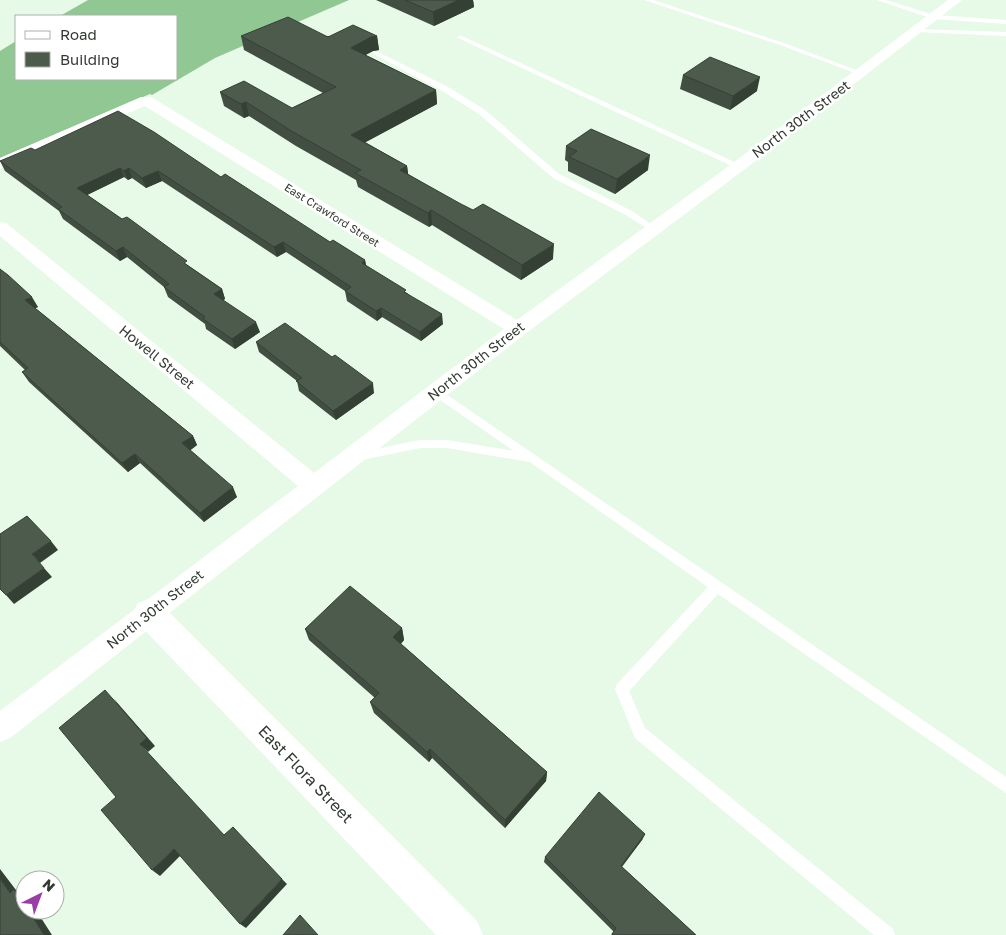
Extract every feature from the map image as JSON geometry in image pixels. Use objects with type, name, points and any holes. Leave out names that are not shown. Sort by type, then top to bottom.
[{"type":"street","name":"North 30th Street","points":[[0,728],[518,329],[739,166],[956,0]]},
{"type":"street","name":"East Crawford Street","points":[[0,164],[146,100],[518,329]]},
{"type":"street","name":"Howell Street","points":[[0,227],[314,486]]},
{"type":"street","name":"East Flora Street","points":[[149,613],[464,935]]},
{"type":"lane","points":[[647,0],[782,44],[860,73]]},
{"type":"lane","points":[[880,0],[933,17],[1006,22]]},
{"type":"lane","points":[[995,21],[1006,12]]},
{"type":"lane","points":[[917,30],[1006,34]]},
{"type":"lane","points":[[460,37],[739,166]]},
{"type":"lane","points":[[376,53],[447,90],[482,112],[556,176],[629,213],[654,228]]},
{"type":"lane","points":[[437,392],[1006,786]]},
{"type":"lane","points":[[350,458],[420,444],[447,444],[532,458]]},
{"type":"lane","points":[[717,586],[622,689],[640,733],[887,935]]},
{"type":"green space","points":[[88,0],[349,0],[215,58],[178,80],[178,15],[62,15]]},
{"type":"green space","points":[[15,42],[15,80],[178,80],[152,95],[150,94],[0,158],[0,51]]},
{"type":"building","points":[[405,0],[459,0],[433,12]]},
{"type":"building","points":[[288,17],[328,37],[353,25],[377,36],[371,37],[351,48],[436,90],[351,135],[407,166],[400,170],[461,204],[473,210],[483,204],[554,244],[522,265],[431,210],[428,213],[355,173],[361,170],[293,132],[246,102],[241,104],[220,92],[244,81],[292,108],[336,87],[241,36]]},
{"type":"building","points":[[710,57],[760,77],[733,96],[683,75]]},
{"type":"building","points":[[118,111],[154,132],[221,177],[225,174],[330,242],[333,240],[365,260],[362,263],[406,290],[404,292],[442,314],[420,332],[381,308],[376,311],[345,291],[351,287],[283,242],[274,247],[158,171],[142,178],[129,168],[124,171],[120,168],[77,188],[122,219],[127,217],[187,261],[184,263],[222,289],[214,294],[256,322],[232,339],[203,319],[205,317],[164,287],[169,284],[123,247],[116,251],[58,209],[62,207],[0,161],[31,148],[35,150]]},
{"type":"building","points":[[591,129],[650,155],[617,179],[569,157],[577,151],[566,146]]},
{"type":"building","points":[[0,269],[32,297],[25,300],[193,436],[182,443],[233,487],[200,513],[135,454],[122,463],[22,372],[28,368],[0,342]]},
{"type":"building","points":[[285,323],[332,357],[335,355],[373,383],[333,411],[296,381],[302,378],[256,342]]},
{"type":"building","points":[[27,516],[51,541],[32,554],[44,568],[6,595],[0,589],[0,534]]},
{"type":"building","points":[[350,586],[402,628],[393,637],[547,772],[505,820],[430,749],[427,752],[370,702],[379,693],[305,629]]},
{"type":"building","points":[[105,690],[147,738],[140,744],[224,835],[233,827],[282,879],[240,924],[174,849],[152,870],[101,810],[116,797],[59,728]]},
{"type":"building","points":[[599,792],[645,834],[621,866],[696,935],[613,935],[616,928],[545,857]]},
{"type":"building","points":[[0,879],[10,893],[14,889],[15,891],[15,920],[34,920],[44,935],[0,935]]},
{"type":"building","points":[[300,915],[318,935],[283,935]]}]
